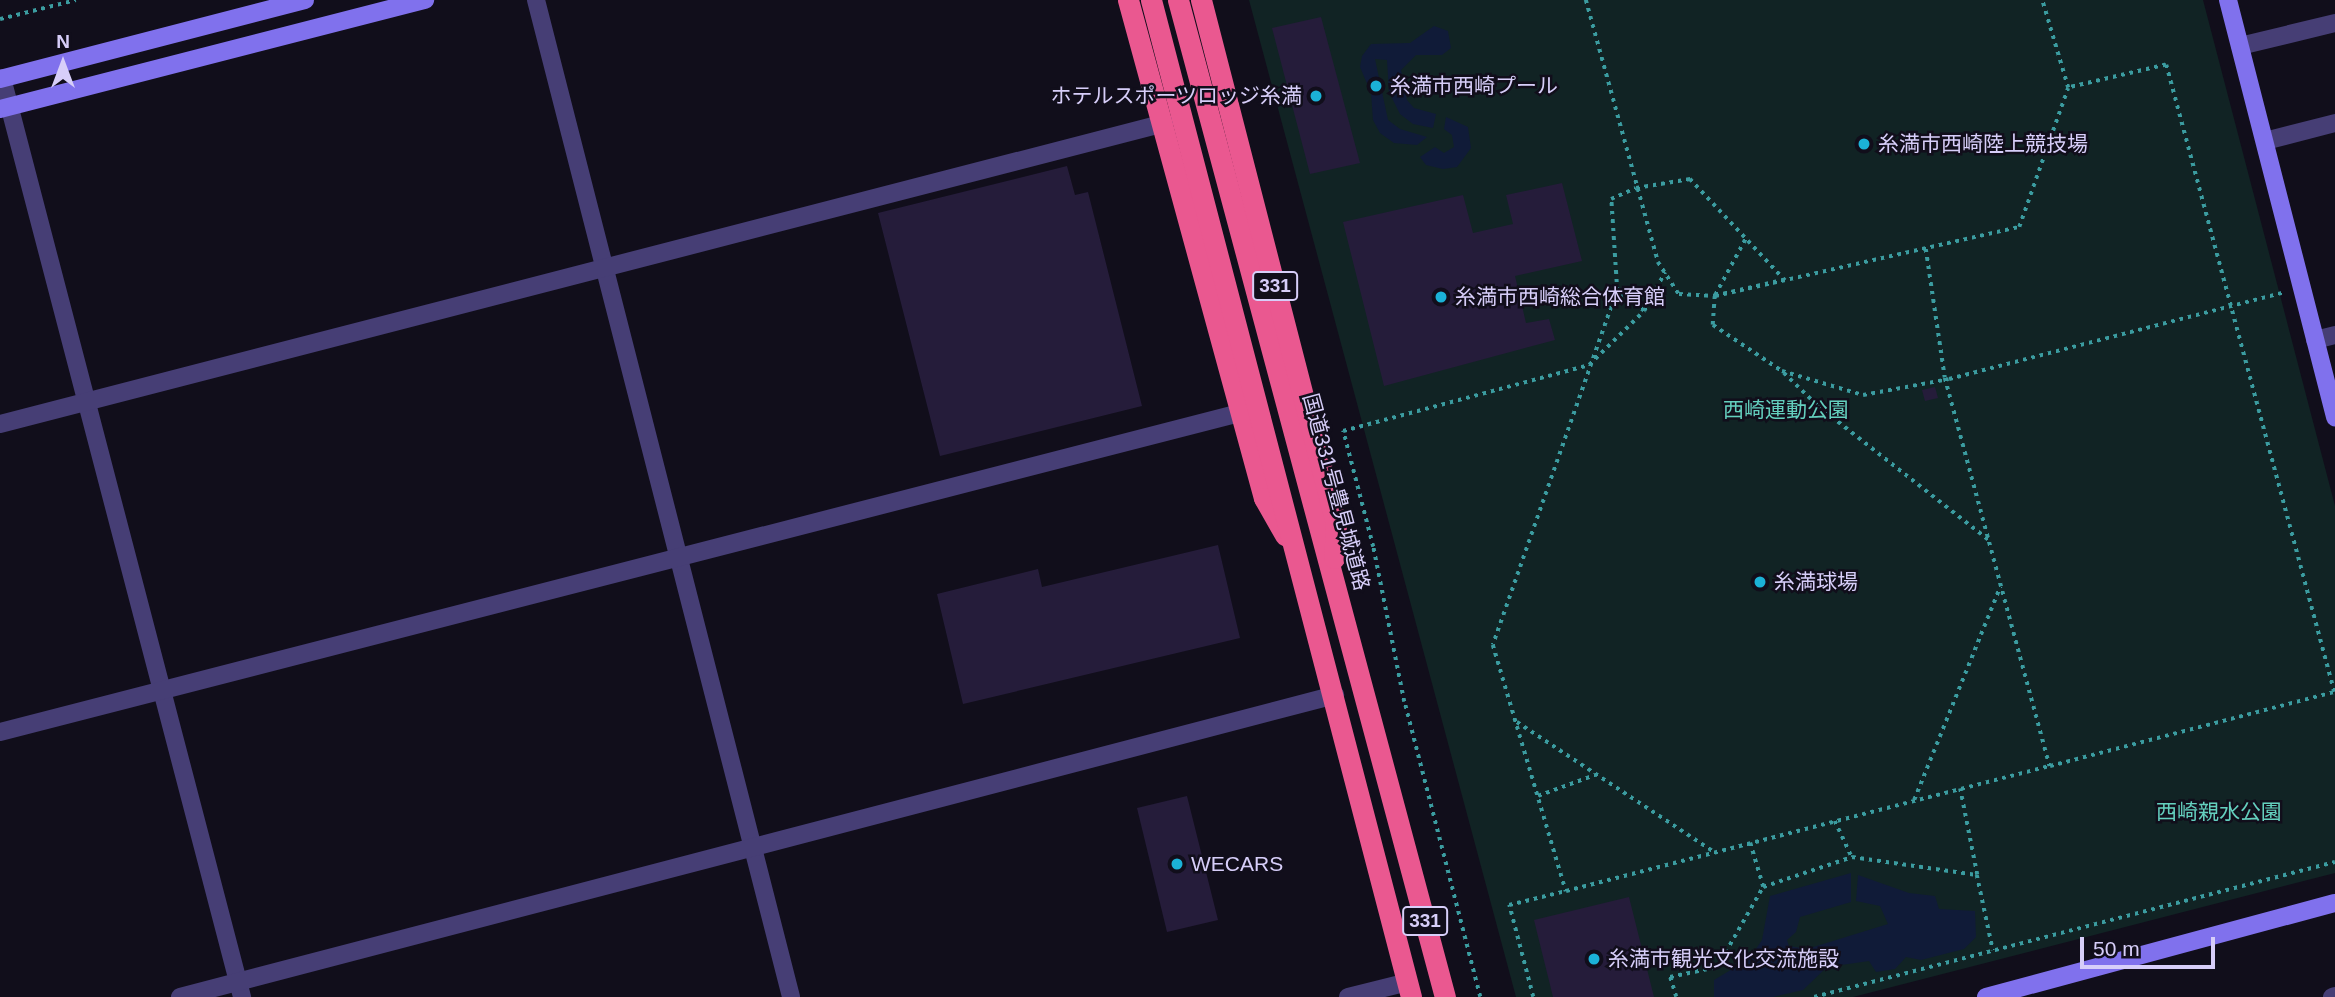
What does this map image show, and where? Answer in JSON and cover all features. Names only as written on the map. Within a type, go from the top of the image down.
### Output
[{"type":"highway","name":"331","points":[[1128,0],[1165,123],[1264,498],[1300,561]]},
{"type":"highway","name":"331","points":[[1151,0],[1410,989]]},
{"type":"highway","name":"国道331号豊見城道路","points":[[1178,0],[1445,997]]},
{"type":"highway","name":"331","points":[[1200,0],[1336,524],[1333,575]]},
{"type":"street","points":[[240,989],[88,401],[5,108],[1,78],[304,0]]},
{"type":"street","points":[[5,108],[425,0]]},
{"type":"street","points":[[536,0],[791,997]]},
{"type":"street","points":[[2228,0],[2335,416]]},
{"type":"street","points":[[2240,46],[2335,23]]},
{"type":"street","points":[[0,424],[1165,123]]},
{"type":"street","points":[[2264,141],[2335,123]]},
{"type":"street","points":[[2315,340],[2335,335]]},
{"type":"street","points":[[0,732],[678,555],[1240,413]]},
{"type":"street","points":[[180,997],[240,989],[752,845],[1335,695]]},
{"type":"street","points":[[1986,997],[2335,902]]},
{"type":"street","points":[[1348,997],[1410,989]]},
{"type":"path","points":[[0,19],[76,0]]},
{"type":"path","points":[[1586,0],[1636,188],[1665,272],[1679,294],[1715,296],[2019,228],[2068,88],[2042,0]]},
{"type":"path","points":[[1533,997],[1509,905],[2334,694],[2166,65],[2068,88]]},
{"type":"path","points":[[1566,891],[1493,645],[1617,291],[1611,199],[1636,188],[1690,179],[1785,280],[1715,296]]},
{"type":"path","points":[[1746,238],[1715,296],[1713,325],[1782,371],[1818,406],[1989,540]]},
{"type":"path","points":[[1926,248],[1945,378],[2050,766],[2059,763]]},
{"type":"path","points":[[1480,997],[1404,702],[1373,547],[1343,431],[1589,365],[1644,311],[1665,272]]},
{"type":"path","points":[[1782,371],[1863,395],[1945,378],[2302,288]]},
{"type":"path","points":[[1617,291],[1644,311]]},
{"type":"path","points":[[1914,801],[2001,585]]},
{"type":"path","points":[[1515,721],[1714,852]]},
{"type":"path","points":[[1538,796],[1596,775]]},
{"type":"path","points":[[1960,789],[1993,950]]},
{"type":"path","points":[[1835,821],[1853,857]]},
{"type":"path","points":[[1750,843],[1763,887]]},
{"type":"path","points":[[1676,997],[1670,977],[1717,967],[1763,887],[1853,857],[1977,875]]},
{"type":"path","points":[[1814,997],[2335,862]]},
{"type":"green space","name":"西崎運動公園","points":[[1249,0],[2203,0],[2335,506],[2335,873],[1853,997],[1516,997]]},
{"type":"water","name":"糸満市西崎プール","points":[[1434,26],[1448,31],[1451,48],[1442,55],[1416,55],[1401,70],[1407,100],[1414,108],[1436,114],[1433,128],[1413,124],[1400,114],[1389,92],[1387,60],[1375,59],[1388,120],[1400,129],[1427,137],[1417,145],[1394,143],[1380,133],[1373,120],[1371,93],[1360,67],[1362,56],[1371,44],[1410,43]]},
{"type":"water","points":[[1446,117],[1468,127],[1471,148],[1457,167],[1443,169],[1426,165],[1420,157],[1435,147],[1444,153],[1454,147],[1452,135],[1444,129]]},
{"type":"water","points":[[1851,873],[1851,902],[1800,917],[1796,932],[1787,940],[1789,946],[1807,949],[1888,924],[1880,906],[1856,901],[1858,875],[1909,893],[1935,896],[1939,909],[1975,911],[1976,937],[1964,949],[1921,960],[1906,957],[1895,969],[1876,972],[1869,961],[1827,967],[1803,990],[1773,997],[1714,997],[1714,980],[1749,959],[1762,940],[1770,896]]},
{"type":"building","name":"ホテルスポーツロッジ糸満","points":[[1321,17],[1360,163],[1310,174],[1272,28]]},
{"type":"building","points":[[1067,166],[1075,195],[1088,192],[1142,406],[940,456],[878,213]]},
{"type":"building","name":"糸満市西崎総合体育館","points":[[1562,183],[1582,261],[1515,276],[1526,323],[1549,319],[1555,340],[1384,386],[1343,222],[1463,195],[1473,233],[1513,224],[1506,195]]},
{"type":"building","points":[[1935,387],[1938,398],[1925,401],[1922,390]]},
{"type":"building","points":[[1218,545],[1240,638],[963,704],[937,594],[1038,569],[1042,587]]},
{"type":"building","name":"WECARS","points":[[1187,796],[1218,920],[1167,932],[1137,808]]},
{"type":"building","name":"糸満市観光文化交流施設","points":[[1629,897],[1654,997],[1553,997],[1534,920]]},
{"type":"place","name":"糸満市西崎プール","points":[[1376,86]]},
{"type":"place","name":"ホテルスポーツロッジ糸満","points":[[1316,96]]},
{"type":"place","name":"糸満市西崎陸上競技場","points":[[1864,144]]},
{"type":"place","name":"糸満市西崎総合体育館","points":[[1441,297]]},
{"type":"place","name":"糸満球場","points":[[1760,582]]},
{"type":"place","name":"WECARS","points":[[1177,864]]},
{"type":"place","name":"糸満市観光文化交流施設","points":[[1594,959]]},
{"type":"park label","name":"西崎親水公園","points":[[2219,812]]}]
